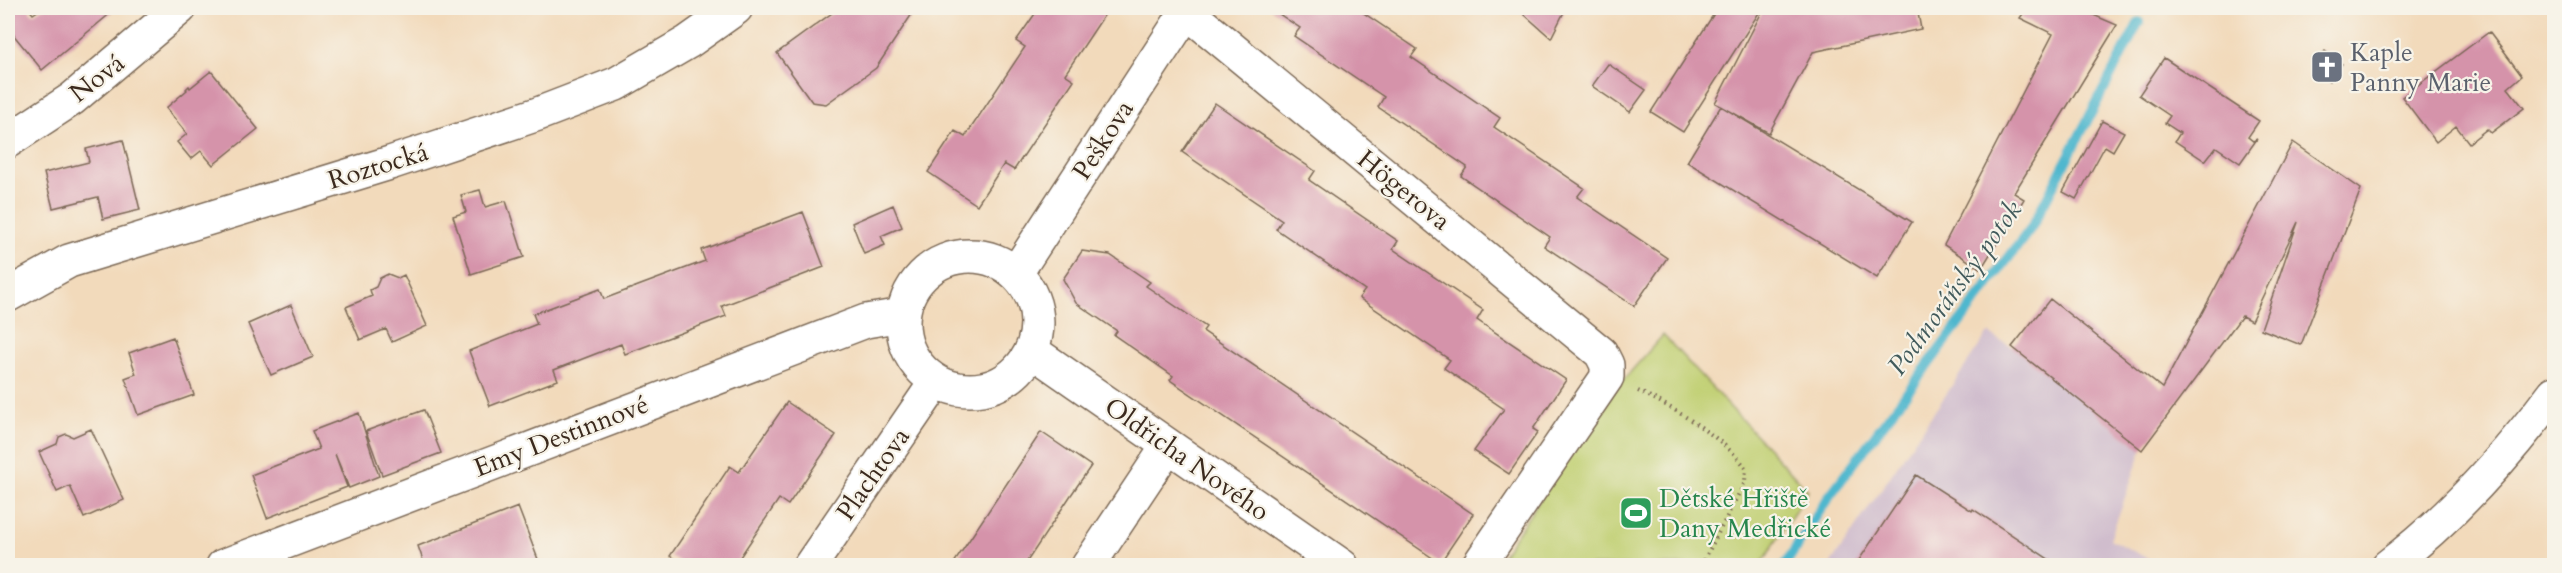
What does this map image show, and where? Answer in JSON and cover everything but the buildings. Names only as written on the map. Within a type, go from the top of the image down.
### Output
[{"type":"street","name":"Nová","points":[[8,141],[72,99],[180,8]]},
{"type":"street","name":"Roztocká","points":[[8,295],[69,261],[390,163],[538,114],[604,88],[688,42],[736,8]]},
{"type":"street","name":"Peškova","points":[[1016,273],[1188,9]]},
{"type":"street","name":"Högerova","points":[[1188,9],[1601,353],[1607,364],[1607,377]]},
{"type":"street","points":[[961,255],[984,257],[1007,266],[1016,273],[1024,282],[1035,304],[1038,328],[1032,351],[1018,371],[1000,384],[979,390],[957,390],[936,382],[919,369],[907,350],[902,326],[905,301],[918,279],[937,263],[961,255]]},
{"type":"street","name":"Emy Destinnové","points":[[223,566],[866,321],[902,315]]},
{"type":"street","name":"Oldřicha Nového","points":[[1032,351],[1342,566]]},
{"type":"street","points":[[1479,566],[1607,377]]},
{"type":"street","name":"Plachtova","points":[[810,566],[936,382]]},
{"type":"street","points":[[2388,566],[2444,520],[2479,484],[2508,453],[2554,393]]},
{"type":"street","points":[[1088,566],[1168,446]]},
{"type":"street","points":[[283,566],[297,536]]},
{"type":"path","points":[[1607,377],[1660,401],[1734,451],[1746,468],[1745,482],[1701,566]]},
{"type":"shaded area","points":[[1988,333],[2012,347],[2142,450],[2110,539],[2160,565],[1829,566]]},
{"type":"green space","points":[[1663,335],[1808,491],[1761,565],[1495,566],[1612,393]]},
{"type":"waterway","name":"Podmoráňský potok","points":[[1784,566],[1830,495],[2031,228],[2139,22]]},
{"type":"place","name":"Kaple Panny Marie","points":[[2327,67]]},
{"type":"place","name":"Dětské Hřiště Dany Medřické","points":[[1636,513]]}]
